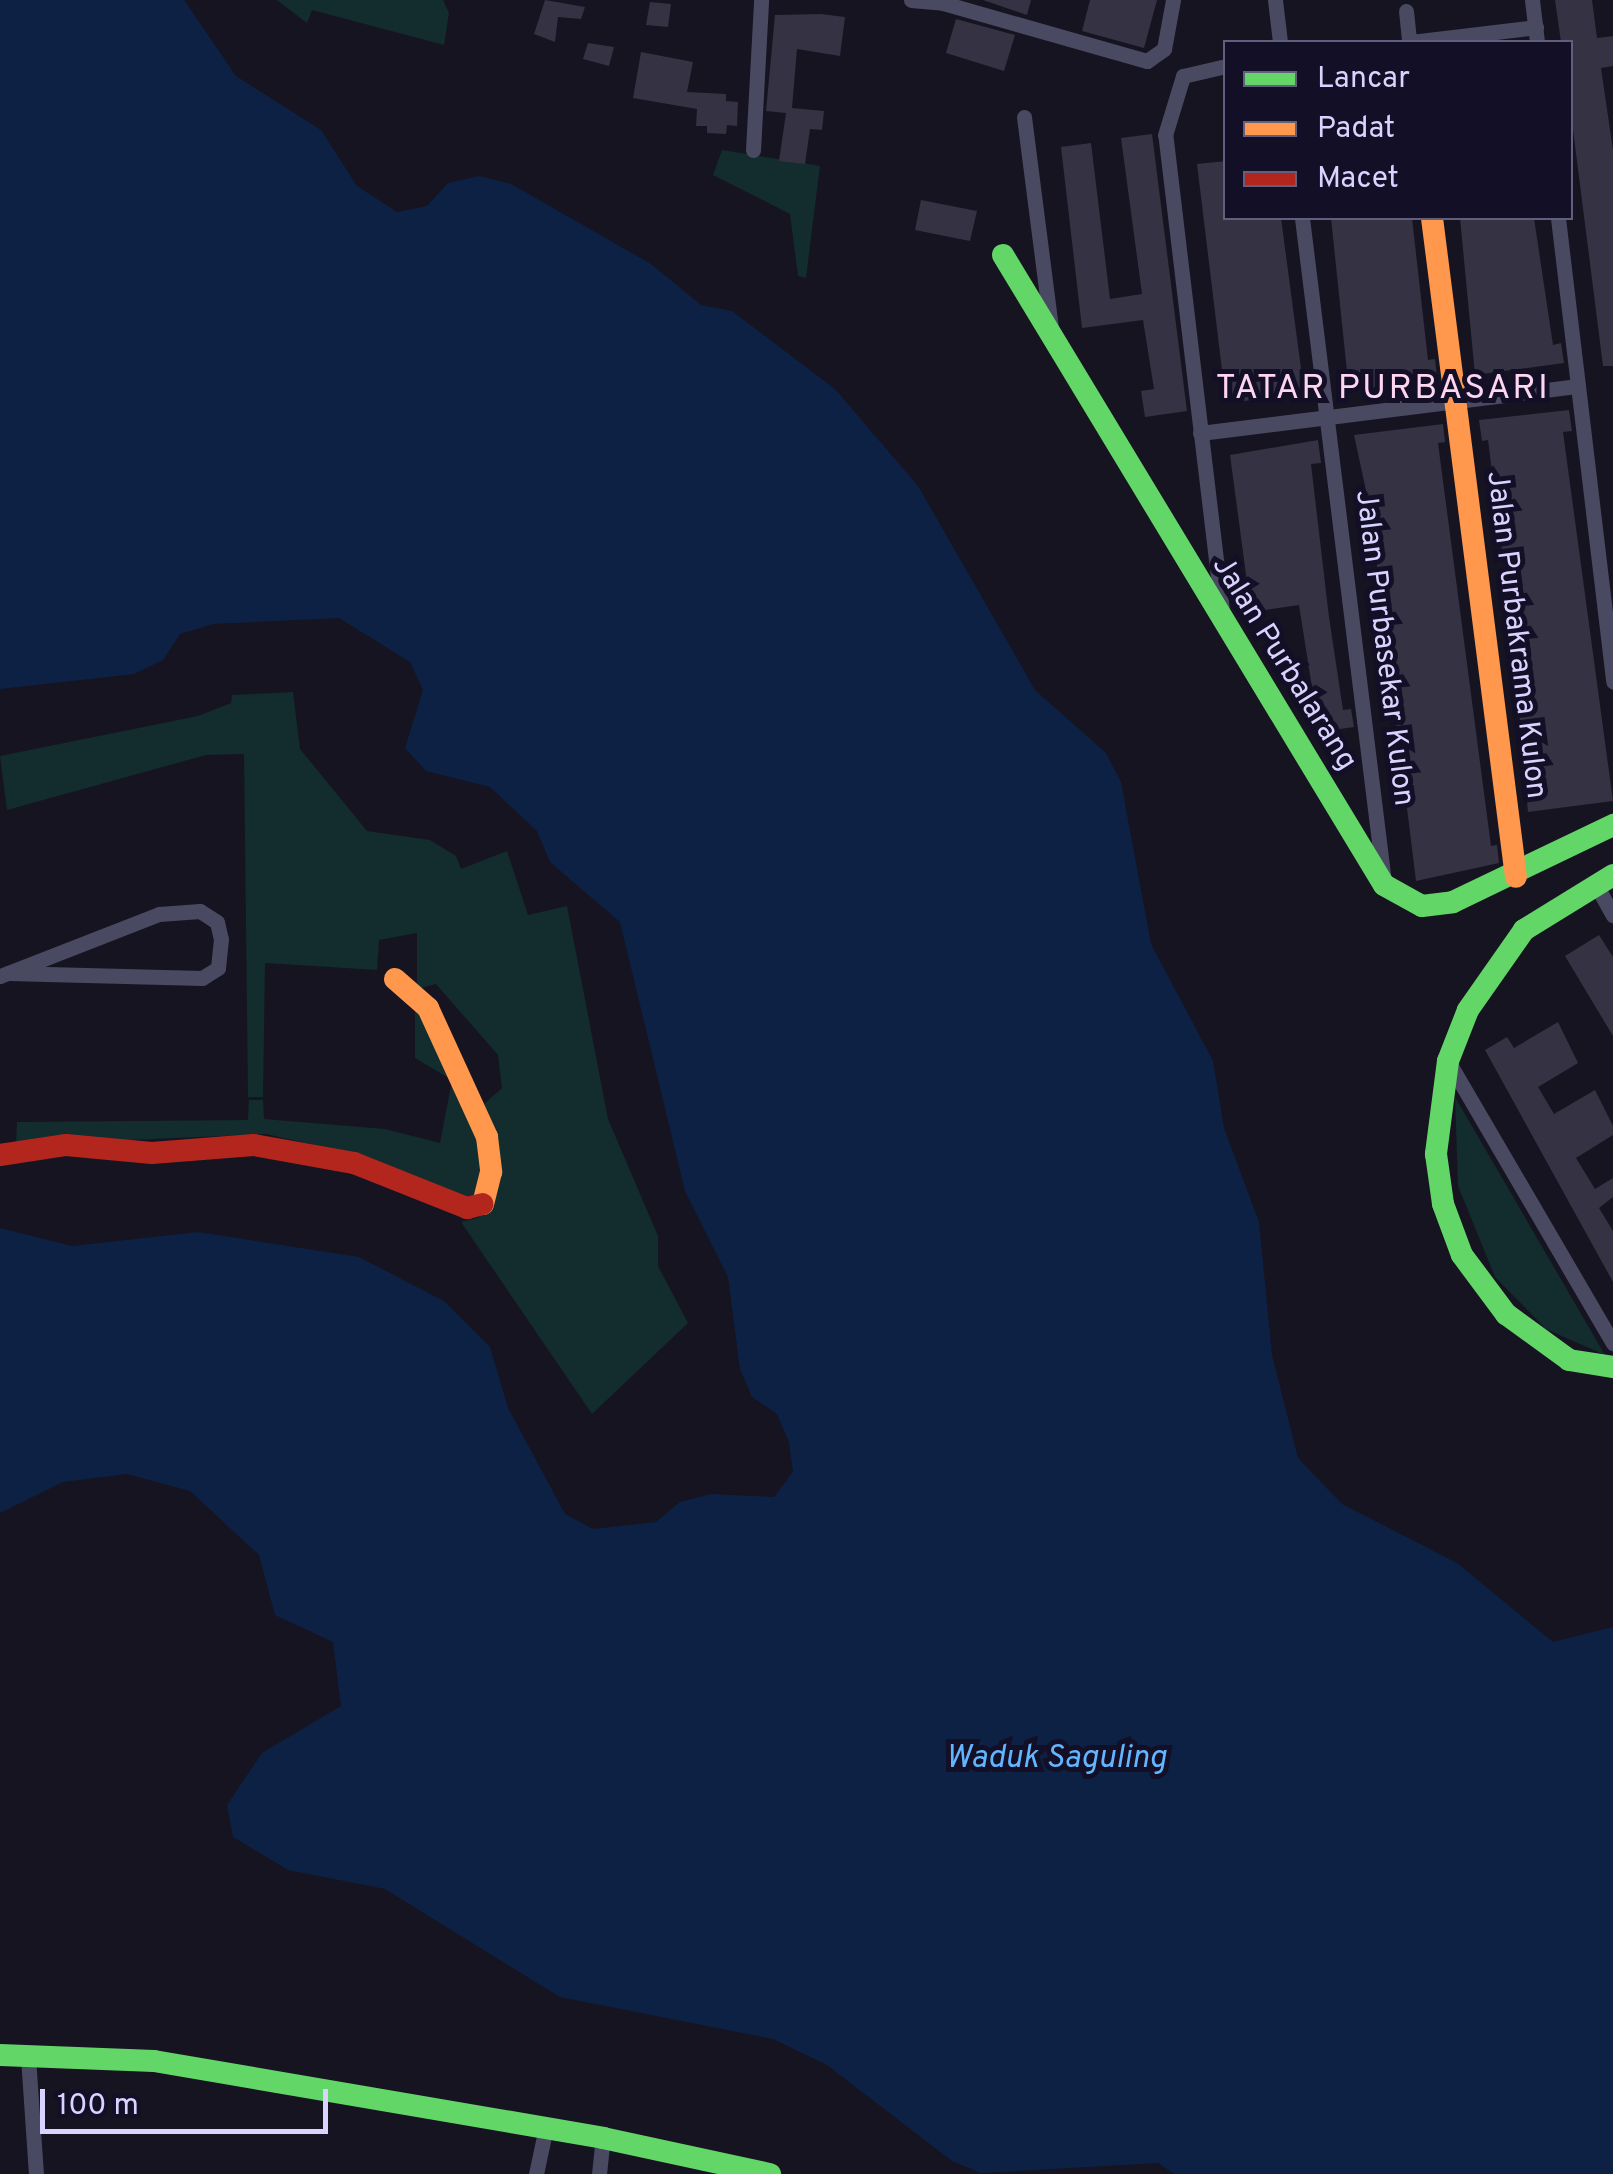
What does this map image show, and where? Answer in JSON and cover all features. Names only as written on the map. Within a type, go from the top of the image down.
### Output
[{"type":"street","points":[[753,150],[761,0]]},
{"type":"street","points":[[912,0],[943,3],[1147,61],[1164,49],[1173,0]]},
{"type":"street","points":[[1275,0],[1280,40]]},
{"type":"street","points":[[1446,40],[1536,35],[1532,0]]},
{"type":"street","points":[[1406,11],[1410,40]]},
{"type":"street","points":[[1223,66],[1194,70],[1179,82],[1165,135],[1224,629]]},
{"type":"street","points":[[1024,117],[1052,337]]},
{"type":"street","name":"Jalan Purbasekar Kulon","points":[[1302,220],[1384,885]]},
{"type":"street","name":"Jalan Purbakrama Kulon","points":[[1432,220],[1516,876]]},
{"type":"street","points":[[1558,220],[1613,682]]},
{"type":"street","name":"Jalan Purbalarang","points":[[1003,255],[1224,629],[1384,885]]},
{"type":"street","points":[[1200,433],[1578,386]]},
{"type":"street","points":[[1384,885],[1422,906],[1453,902],[1516,876],[1613,825]]},
{"type":"street","points":[[1613,916],[1604,879],[1524,930],[1468,1010],[1448,1061],[1438,1180],[1462,1255],[1518,1328],[1569,1360],[1613,1366]]},
{"type":"street","points":[[200,911],[217,922],[221,939],[218,968],[202,978],[4,975],[160,914],[200,911]]},
{"type":"street","points":[[0,1155],[66,1145],[152,1153],[228,1142],[354,1163],[449,1202],[484,1204],[491,1172],[487,1137],[428,1008],[395,979]]},
{"type":"street","points":[[1448,1061],[1613,1343]]},
{"type":"street","points":[[0,2055],[154,2060],[546,2127],[770,2174]]},
{"type":"street","points":[[28,2057],[36,2174]]},
{"type":"street","points":[[536,2174],[546,2127]]},
{"type":"street","points":[[599,2174],[604,2138]]},
{"type":"green space","points":[[277,0],[443,0],[449,13],[444,45],[312,10],[307,23]]},
{"type":"green space","points":[[722,150],[820,166],[806,278],[798,276],[790,214],[713,175]]},
{"type":"green space","points":[[293,692],[300,749],[367,831],[430,840],[456,856],[461,869],[507,851],[528,915],[567,906],[608,1119],[658,1236],[658,1266],[688,1323],[592,1414],[461,1222],[480,1217],[495,1198],[484,1104],[502,1088],[498,1055],[436,984],[417,989],[417,933],[379,940],[377,970],[265,963],[263,1097],[248,1097],[244,754],[206,755],[7,810],[0,756],[198,716],[231,703],[232,695]]},
{"type":"green space","points":[[415,998],[484,1139],[478,1201],[340,1151],[266,1134],[16,1145],[17,1122],[248,1120],[249,1100],[263,1100],[264,1119],[385,1129],[440,1143],[452,1080],[415,1058]]},
{"type":"green space","points":[[1455,1097],[1605,1355],[1546,1329],[1495,1277],[1458,1186]]},
{"type":"water","name":"Waduk Saguling","points":[[0,0],[184,0],[236,76],[321,130],[357,186],[397,212],[427,206],[448,183],[479,176],[511,184],[651,264],[701,305],[732,311],[835,389],[918,486],[1035,690],[1106,753],[1121,782],[1151,944],[1213,1061],[1224,1128],[1259,1222],[1272,1355],[1298,1458],[1342,1504],[1457,1563],[1553,1642],[1613,1627],[1613,2174],[1174,2174],[1158,2163],[981,2173],[952,2161],[827,2065],[773,2039],[560,1997],[385,1889],[288,1870],[233,1837],[227,1805],[262,1753],[341,1706],[333,1642],[275,1615],[259,1555],[190,1491],[127,1474],[63,1482],[0,1513],[0,1228],[72,1246],[198,1232],[359,1257],[444,1301],[490,1347],[508,1408],[565,1514],[593,1529],[656,1522],[680,1502],[711,1494],[774,1497],[793,1472],[789,1442],[777,1414],[752,1397],[740,1369],[728,1277],[685,1191],[620,922],[550,862],[537,831],[490,787],[426,771],[405,748],[423,690],[410,662],[339,618],[213,624],[180,634],[163,660],[134,674],[0,689]]},
{"type":"building","points":[[545,0],[585,7],[581,19],[558,17],[555,42],[534,34]]},
{"type":"building","points":[[983,0],[1031,0],[1027,15]]},
{"type":"building","points":[[1090,0],[1157,0],[1144,48],[1082,31]]},
{"type":"building","points":[[1555,0],[1592,0],[1597,38],[1613,36],[1613,66],[1601,68],[1613,150],[1613,366],[1603,366],[1573,130],[1573,40],[1561,40]]},
{"type":"building","points":[[650,2],[671,4],[668,27],[646,25]]},
{"type":"building","points":[[775,15],[845,17],[840,56],[797,49],[792,108],[824,111],[822,130],[810,129],[805,164],[779,161],[786,113],[766,111]]},
{"type":"building","points":[[956,19],[1015,35],[1004,71],[946,53]]},
{"type":"building","points":[[588,43],[614,47],[609,66],[583,59]]},
{"type":"building","points":[[641,52],[693,62],[687,92],[726,94],[726,101],[738,102],[737,126],[727,125],[726,134],[707,133],[707,126],[696,126],[697,109],[633,98]]},
{"type":"building","points":[[1152,134],[1187,411],[1145,417],[1141,391],[1154,389],[1143,320],[1082,328],[1061,147],[1091,143],[1110,299],[1142,294],[1121,138]]},
{"type":"building","points":[[1223,161],[1223,220],[1281,220],[1302,376],[1309,375],[1312,393],[1226,403],[1197,164]]},
{"type":"building","points":[[921,200],[977,211],[970,241],[915,230]]},
{"type":"building","points":[[1331,220],[1412,220],[1428,360],[1435,359],[1437,378],[1349,391]]},
{"type":"building","points":[[1460,220],[1534,220],[1553,345],[1561,343],[1564,363],[1475,375]]},
{"type":"building","points":[[1569,410],[1572,431],[1563,432],[1613,801],[1528,812],[1511,622],[1488,440],[1482,441],[1479,420]]},
{"type":"building","points":[[1443,424],[1445,442],[1438,443],[1491,846],[1497,845],[1499,863],[1416,881],[1370,509],[1354,435]]},
{"type":"building","points":[[1318,440],[1321,463],[1311,464],[1329,617],[1343,710],[1351,709],[1354,727],[1319,732],[1299,605],[1251,612],[1230,455]]},
{"type":"building","points":[[1599,935],[1613,957],[1613,1036],[1565,956]]},
{"type":"building","points":[[1558,1022],[1578,1063],[1538,1087],[1554,1114],[1595,1090],[1613,1126],[1613,1135],[1576,1158],[1595,1189],[1613,1178],[1613,1197],[1599,1208],[1613,1231],[1613,1282],[1485,1050],[1507,1037],[1514,1048]]},
{"type":"traffic: fast","points":[[1003,255],[1384,885],[1422,906],[1453,902],[1613,825]]},
{"type":"traffic: fast","points":[[1613,875],[1524,930],[1468,1010],[1448,1061],[1436,1154],[1443,1204],[1462,1255],[1506,1314],[1569,1360],[1613,1367]]},
{"type":"traffic: fast","points":[[0,2055],[154,2061],[603,2138],[770,2174]]},
{"type":"traffic: slow","points":[[1432,220],[1516,877]]},
{"type":"traffic: slow","points":[[395,979],[428,1008],[487,1137],[491,1172],[483,1204]]},
{"type":"traffic: jam","points":[[0,1155],[66,1145],[152,1153],[254,1145],[354,1163],[467,1208],[483,1204]]},
{"type":"district","name":"TATAR PURBASARI","points":[[1383,389]]}]
